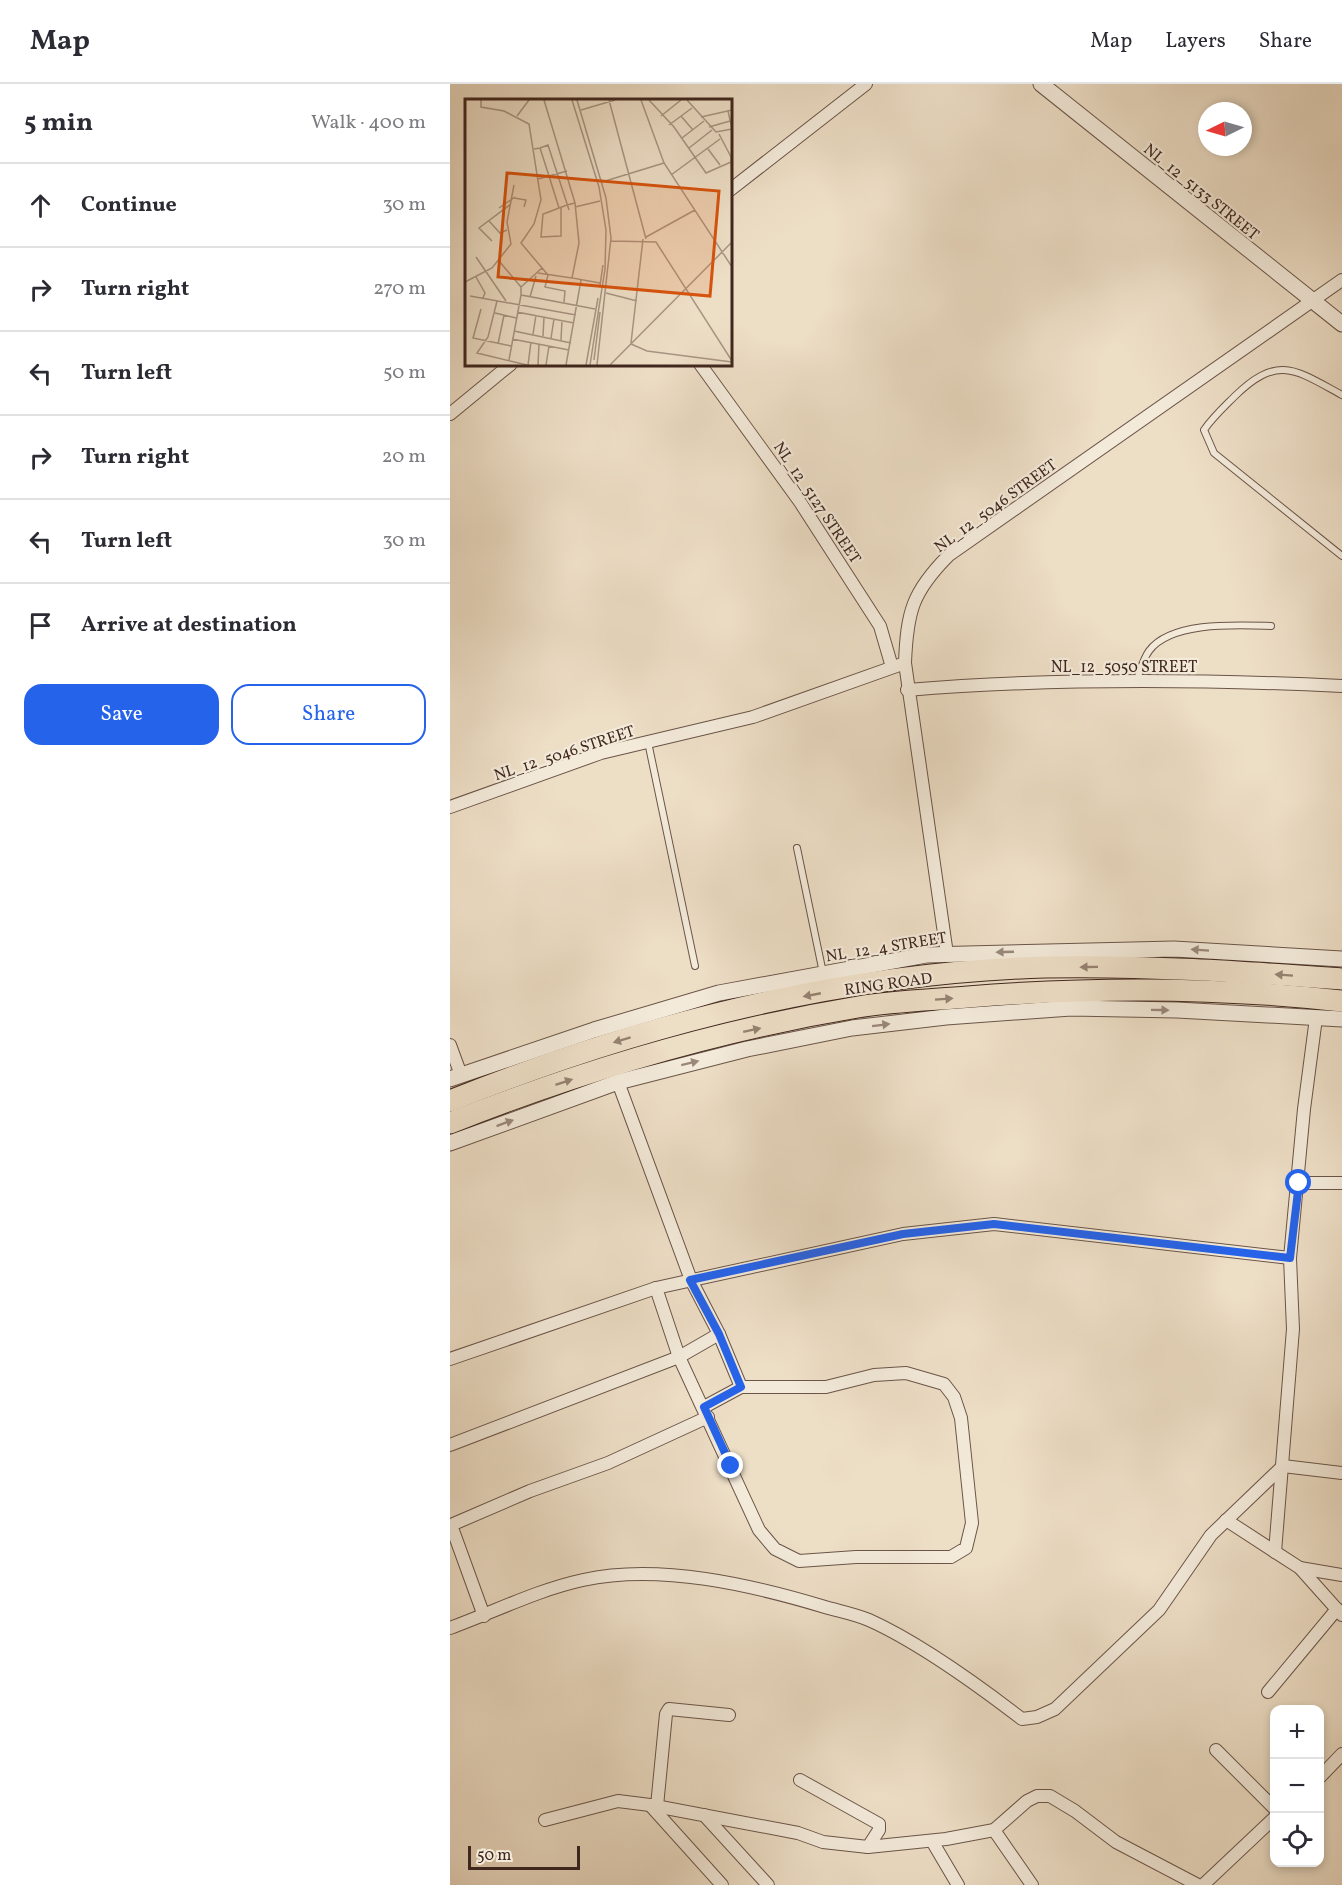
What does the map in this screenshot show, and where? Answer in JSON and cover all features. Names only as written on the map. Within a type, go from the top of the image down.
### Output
[{"type":"highway","name":"RING ROAD","points":[[450,1101],[595,1048],[705,1016],[880,982],[1044,968],[1120,967],[1191,968],[1342,980]]},
{"type":"highway","name":"RING ROAD","points":[[450,1122],[502,1102],[692,1043],[859,1006],[1004,994],[1094,990],[1189,991],[1342,1001]]},
{"type":"street","points":[[732,188],[866,84]]},
{"type":"street","name":"NL_12_5133 STREET","points":[[1041,84],[1342,324]]},
{"type":"street","name":"NL_12_5046 STREET","points":[[450,807],[602,753],[753,717],[904,663],[906,635],[914,600],[924,580],[949,555],[1342,280]]},
{"type":"street","points":[[450,414],[509,366]]},
{"type":"street","name":"NL_12_5127 STREET","points":[[701,366],[800,502],[880,626],[892,667]]},
{"type":"street","points":[[904,663],[946,954]]},
{"type":"street","name":"NL_12_5050 STREET","points":[[907,690],[995,683],[1262,682],[1342,686]]},
{"type":"street","name":"NL_12_4 STREET","points":[[455,1077],[594,1029],[719,993],[946,954],[1174,949],[1342,959]]},
{"type":"street","points":[[450,1143],[618,1082],[747,1049],[852,1028],[946,1017],[1071,1008],[1177,1010],[1342,1019]]},
{"type":"street","points":[[1275,1552],[1293,1329],[1290,1258],[1299,1183],[1304,1109],[1316,1018]]},
{"type":"street","points":[[450,1045],[455,1077]]},
{"type":"street","points":[[618,1082],[690,1280],[719,1334],[741,1387]]},
{"type":"street","points":[[1299,1183],[1342,1183]]},
{"type":"street","points":[[450,1359],[657,1288],[903,1234],[994,1224],[1290,1258]]},
{"type":"street","points":[[484,1616],[450,1525],[530,1491],[608,1462],[706,1412],[741,1387],[826,1387],[874,1376],[906,1373],[944,1384],[954,1397],[961,1418],[972,1523],[966,1548],[951,1557],[856,1557],[799,1561],[786,1557],[775,1549],[759,1530],[706,1412],[679,1357],[657,1288]]},
{"type":"street","points":[[450,1445],[679,1357],[719,1334]]},
{"type":"street","points":[[1283,1466],[1342,1473]]},
{"type":"street","points":[[450,1628],[557,1587],[603,1577],[657,1575],[730,1584],[782,1594],[867,1619],[901,1637],[1022,1719],[1037,1717],[1055,1709],[1159,1610],[1211,1535],[1283,1466]]},
{"type":"street","points":[[1226,1520],[1300,1568],[1339,1612],[1268,1692]]},
{"type":"street","points":[[1300,1568],[1342,1575]]},
{"type":"street","points":[[722,1885],[653,1805],[666,1714],[669,1709],[729,1715]]},
{"type":"street","points":[[1216,1750],[1270,1803]]},
{"type":"street","points":[[1324,1773],[1342,1754]]},
{"type":"street","points":[[800,1780],[879,1824],[879,1830],[868,1847]]},
{"type":"street","points":[[546,1820],[618,1801],[653,1805],[798,1833],[823,1842],[868,1847],[932,1841],[994,1830],[1027,1801],[1037,1796],[1050,1796],[1075,1811],[1116,1842],[1201,1885],[1270,1823]]},
{"type":"street","points":[[703,1815],[768,1885]]},
{"type":"street","points":[[994,1830],[1032,1885]]},
{"type":"street","points":[[932,1841],[958,1885]]},
{"type":"lane","points":[[1342,395],[1301,373],[1277,369],[1251,380],[1204,430],[1214,453],[1342,556]]},
{"type":"lane","points":[[1136,682],[1148,651],[1177,633],[1220,624],[1271,626]]},
{"type":"lane","points":[[648,742],[695,966]]},
{"type":"lane","points":[[797,848],[823,974]]},
{"type":"route","points":[[731,1466],[704,1407],[741,1387],[719,1334],[690,1280],[903,1234],[994,1224],[1144,1239],[1290,1258],[1299,1183]]}]
